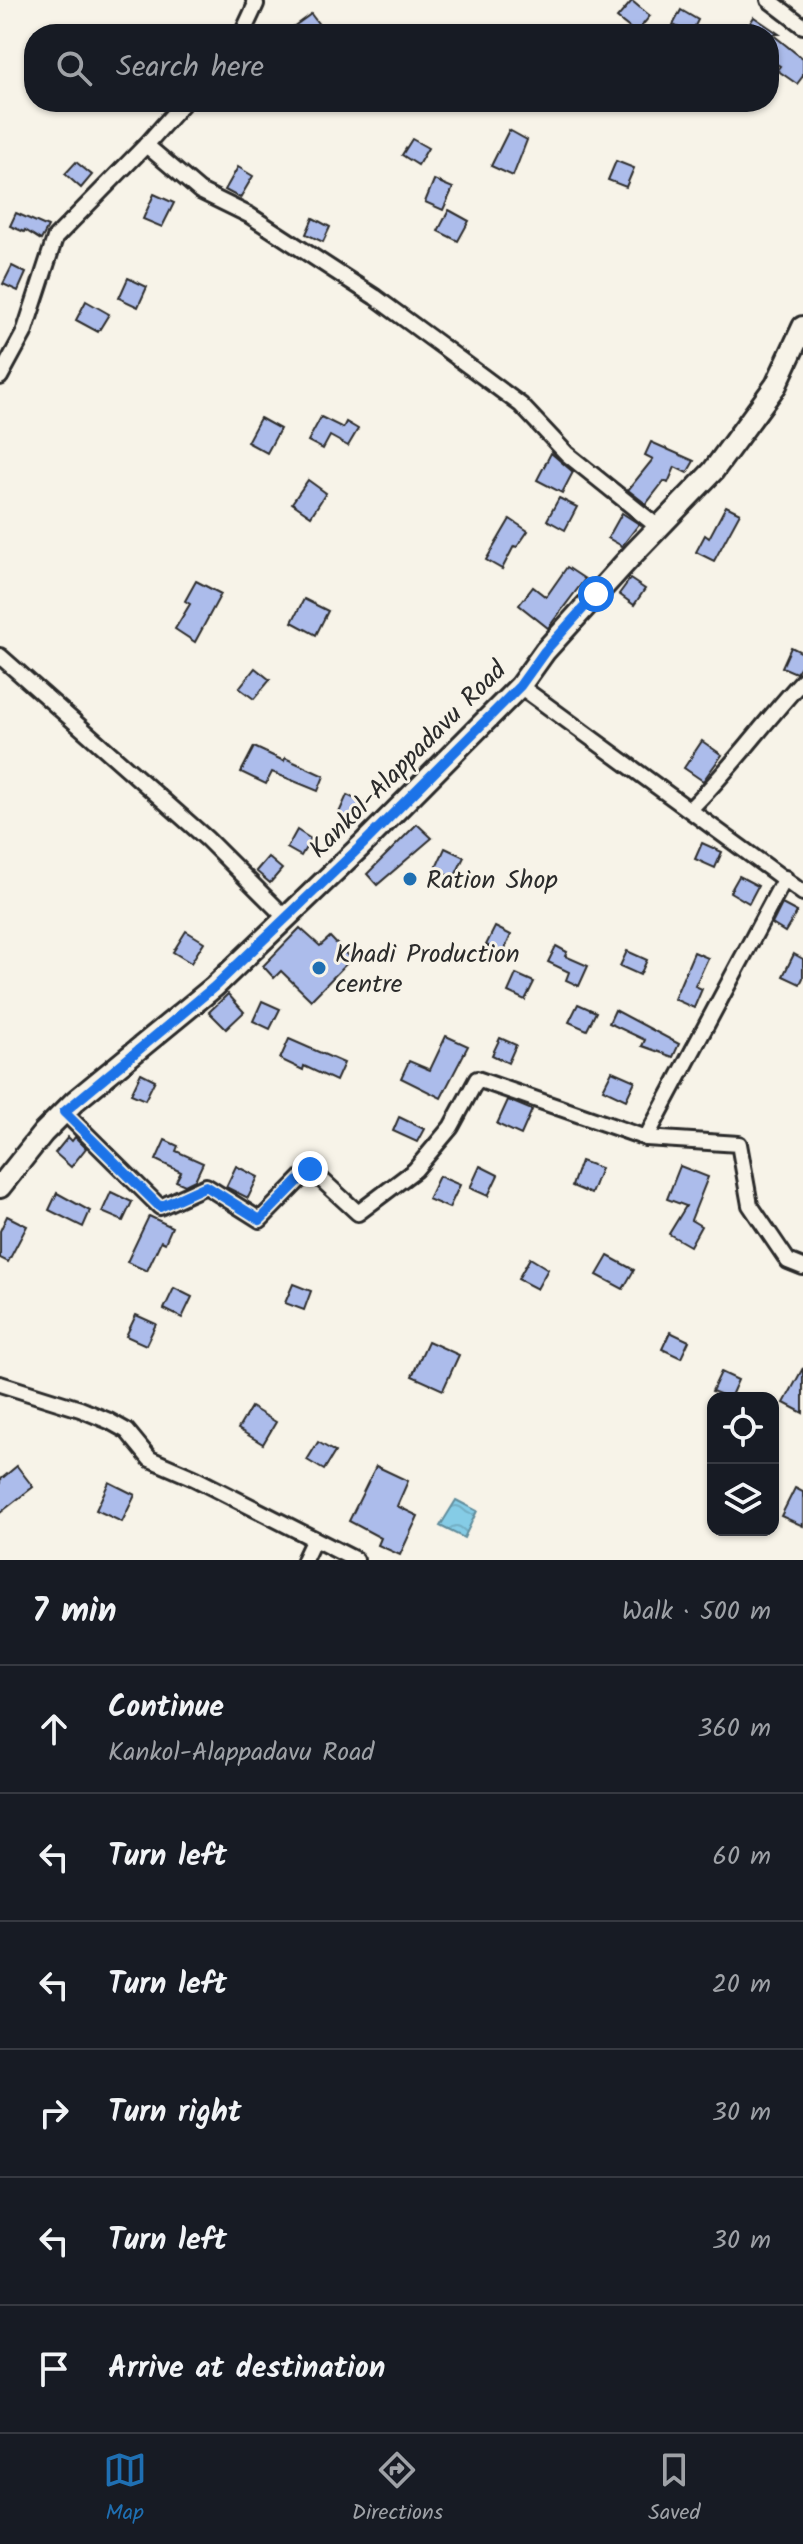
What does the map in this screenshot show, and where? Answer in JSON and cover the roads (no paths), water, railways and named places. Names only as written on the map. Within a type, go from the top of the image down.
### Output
[{"type":"main road","name":"Kankol-Alappadavu Road","points":[[0,1187],[64,1112],[214,987],[361,846],[520,686],[545,651],[713,471],[776,385],[803,327]]},
{"type":"street","points":[[247,24],[256,4],[254,0]]},
{"type":"street","points":[[769,0],[803,26]]},
{"type":"street","points":[[0,377],[24,333],[55,238],[175,112]]},
{"type":"street","points":[[146,145],[200,191],[249,215],[375,297],[521,405],[567,454],[658,527]]},
{"type":"street","points":[[0,656],[207,839],[285,917]]},
{"type":"street","points":[[690,809],[717,783],[803,680]]},
{"type":"street","points":[[520,686],[803,893]]},
{"type":"street","points":[[646,1138],[785,878]]},
{"type":"street","points":[[64,1112],[160,1207],[206,1186],[260,1220],[310,1169],[358,1213],[415,1170],[451,1127],[477,1079],[646,1138],[739,1144],[750,1205],[788,1261],[803,1267]]},
{"type":"street","points":[[0,1384],[109,1421],[127,1431],[150,1459],[356,1560]]},
{"type":"street","points":[[304,1560],[314,1539]]},
{"type":"water","points":[[456,1500],[477,1511],[464,1538],[440,1526]]},
{"type":"place","name":"Ration Shop","points":[[410,879]]},
{"type":"place","name":"Khadi Production centre","points":[[319,968]]}]
